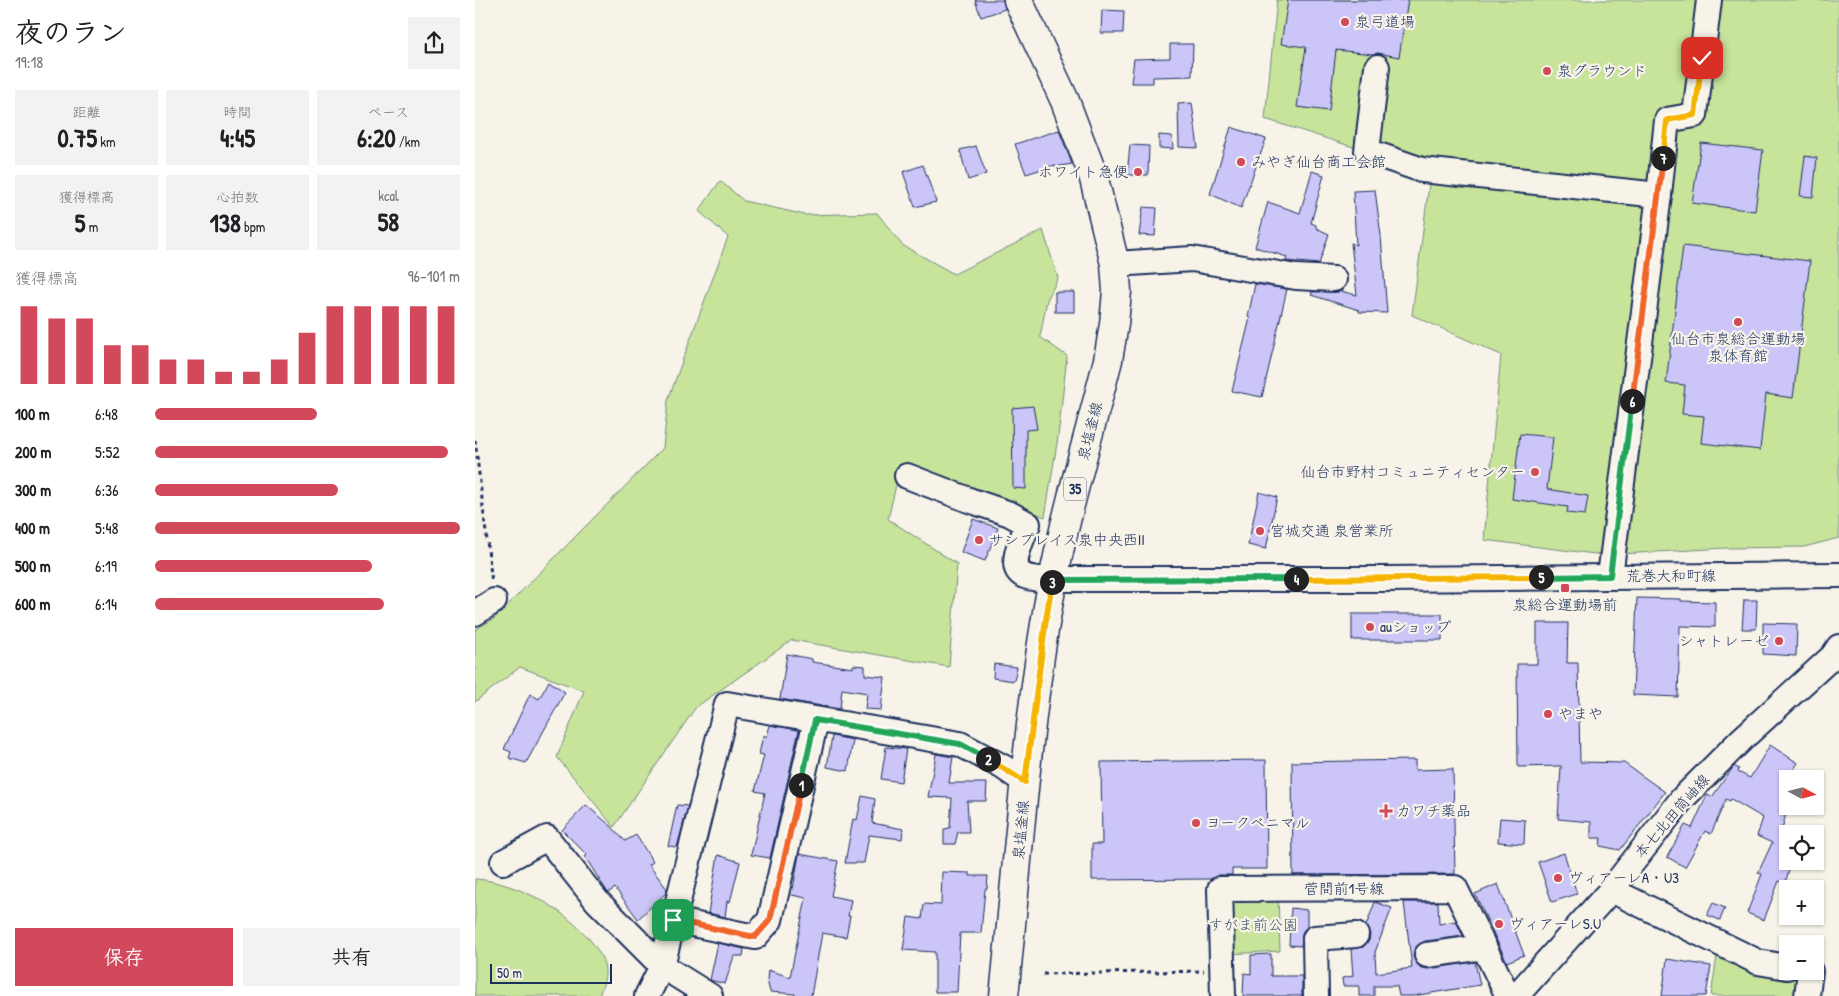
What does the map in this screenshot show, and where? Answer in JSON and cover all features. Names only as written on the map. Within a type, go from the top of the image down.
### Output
[{"type":"main road","name":"泉塩釜線","points":[[1004,996],[1025,782],[1045,626],[1053,580],[1108,360],[1117,291],[1115,264],[1093,175],[1065,101],[1018,0]]},
{"type":"street","points":[[1610,576],[1667,120],[1695,115],[1709,0]]},
{"type":"street","points":[[1377,67],[1367,151],[1422,170],[1659,195]]},
{"type":"street","points":[[1115,264],[1193,259],[1296,278],[1334,279]]},
{"type":"street","name":"荒巻大和町線","points":[[907,476],[1010,514],[1028,524],[1015,563],[1018,572],[1038,579],[1385,579],[1839,575]]},
{"type":"street","name":"本七北田筒岫線","points":[[1516,996],[1611,890],[1683,799],[1743,738],[1833,656],[1839,647]]},
{"type":"street","points":[[647,996],[662,966],[727,704],[960,744],[1003,767],[1025,782]]},
{"type":"street","points":[[673,920],[755,937],[770,920],[815,720]]},
{"type":"street","points":[[503,862],[547,838],[597,901],[662,966],[710,996]]},
{"type":"street","name":"菅間前1号線","points":[[1223,996],[1220,889],[1455,888],[1508,996]]},
{"type":"street","points":[[1611,890],[1758,962],[1779,966]]},
{"type":"street","points":[[1316,996],[1315,938],[1356,935]]},
{"type":"street","points":[[1427,955],[1483,946]]},
{"type":"street","points":[[1807,996],[1809,980]]},
{"type":"path","points":[[475,440],[485,607]]},
{"type":"path","points":[[1043,974],[1222,970]]},
{"type":"green space","points":[[1277,0],[1839,0],[1839,538],[1804,547],[1726,548],[1603,555],[1484,540],[1501,355],[1412,315],[1430,177],[1372,153],[1265,119]]},
{"type":"green space","points":[[720,181],[744,201],[805,215],[877,213],[902,245],[954,274],[1043,230],[1058,278],[1047,300],[1040,337],[1067,356],[1058,437],[1045,517],[901,464],[888,519],[957,564],[949,667],[792,640],[696,707],[614,827],[557,757],[584,691],[520,667],[475,702],[475,630],[495,618],[663,448],[668,400],[728,237],[699,211]]},
{"type":"green space","points":[[475,879],[501,883],[534,896],[560,912],[581,930],[598,950],[603,960],[605,976],[599,996],[475,996]]},
{"type":"green space","name":"すがま前公園","points":[[1278,897],[1280,951],[1229,954],[1227,908],[1236,898]]},
{"type":"green space","points":[[1718,949],[1779,969],[1779,980],[1799,980],[1796,996],[1711,996]]},
{"type":"building","points":[[975,0],[1003,0],[1005,9],[981,17]]},
{"type":"building","name":"泉弓道場","points":[[1288,0],[1408,0],[1399,57],[1378,53],[1336,50],[1329,111],[1297,107],[1306,47],[1281,44]]},
{"type":"building","points":[[1102,10],[1124,11],[1123,33],[1101,33]]},
{"type":"building","points":[[1170,44],[1193,44],[1192,76],[1153,77],[1153,83],[1131,83],[1134,59],[1170,58]]},
{"type":"building","points":[[1192,103],[1198,148],[1179,147],[1178,104]]},
{"type":"building","name":"みやぎ仙台商工会館","points":[[1231,127],[1266,139],[1241,208],[1210,194]]},
{"type":"building","points":[[1059,130],[1072,164],[1055,167],[1055,165],[1026,174],[1015,144]]},
{"type":"building","points":[[1159,135],[1172,136],[1173,149],[1159,148]]},
{"type":"building","points":[[1701,143],[1763,150],[1755,211],[1692,203]]},
{"type":"building","points":[[1130,145],[1149,146],[1148,175],[1127,175]]},
{"type":"building","points":[[976,146],[986,174],[968,180],[960,150]]},
{"type":"building","points":[[1805,156],[1817,158],[1813,197],[1800,196]]},
{"type":"building","points":[[923,165],[936,202],[915,207],[903,172]]},
{"type":"building","points":[[1312,171],[1324,175],[1311,223],[1316,225],[1316,228],[1329,234],[1319,264],[1286,261],[1287,257],[1255,247],[1268,202],[1300,213]]},
{"type":"building","points":[[1375,190],[1381,236],[1387,313],[1359,312],[1359,310],[1311,295],[1312,292],[1340,291],[1357,295],[1351,243],[1356,245],[1353,191]]},
{"type":"building","points":[[1143,207],[1157,208],[1155,236],[1139,235]]},
{"type":"building","name":"仙台市泉総合運動場 泉体育館","points":[[1683,246],[1810,261],[1793,398],[1766,394],[1760,450],[1701,443],[1704,416],[1682,414],[1685,385],[1666,383]]},
{"type":"building","points":[[1255,284],[1287,289],[1262,397],[1232,391],[1250,318],[1248,317]]},
{"type":"building","points":[[1055,292],[1074,292],[1074,312],[1055,312]]},
{"type":"building","points":[[1033,406],[1037,429],[1026,430],[1026,489],[1013,488],[1012,408]]},
{"type":"building","name":"仙台市野村コミュニティセンター","points":[[1520,434],[1553,437],[1547,489],[1588,496],[1585,515],[1567,513],[1568,507],[1512,499]]},
{"type":"building","points":[[1259,492],[1277,497],[1266,549],[1248,545]]},
{"type":"building","name":"サンプレイス泉中央西II","points":[[973,519],[998,528],[985,561],[961,552]]},
{"type":"building","points":[[1637,598],[1715,602],[1715,627],[1680,626],[1678,697],[1633,695]]},
{"type":"building","points":[[1744,600],[1757,600],[1756,629],[1742,629]]},
{"type":"building","points":[[1352,614],[1442,614],[1442,640],[1352,640]]},
{"type":"building","points":[[1537,623],[1568,623],[1567,663],[1578,663],[1580,762],[1624,763],[1665,792],[1620,850],[1600,846],[1601,838],[1591,838],[1591,822],[1558,819],[1561,766],[1518,767],[1517,664],[1537,664]]},
{"type":"building","points":[[1763,623],[1797,624],[1796,656],[1763,654]]},
{"type":"building","points":[[787,654],[812,659],[812,662],[853,668],[853,665],[865,666],[865,675],[885,677],[881,710],[865,709],[867,693],[842,689],[840,709],[780,699]]},
{"type":"building","points":[[994,664],[1017,667],[1014,681],[993,678]]},
{"type":"building","points":[[549,681],[565,692],[526,763],[509,758],[511,752],[504,749],[530,694],[539,699]]},
{"type":"building","points":[[770,725],[799,730],[770,858],[751,855],[765,793],[755,791],[764,755],[759,754],[763,736],[767,736]]},
{"type":"building","points":[[832,736],[853,740],[848,771],[827,767]]},
{"type":"building","points":[[1770,745],[1798,763],[1793,770],[1779,770],[1779,815],[1786,815],[1783,825],[1779,825],[1779,870],[1789,870],[1786,880],[1779,880],[1764,920],[1747,913],[1762,874],[1758,873],[1772,843],[1757,836],[1763,818],[1731,799],[1730,801],[1726,799],[1711,834],[1705,831],[1685,867],[1667,857],[1685,825],[1692,828],[1707,795],[1712,797],[1734,766],[1739,769],[1738,772],[1750,778]]},
{"type":"building","points":[[886,747],[906,749],[901,782],[881,779]]},
{"type":"building","points":[[936,754],[953,757],[949,783],[987,783],[986,801],[967,801],[969,832],[958,832],[955,844],[944,844],[944,829],[950,828],[952,798],[928,797]]},
{"type":"building","points":[[1266,760],[1267,869],[1232,869],[1232,875],[1219,875],[1212,879],[1092,880],[1092,844],[1102,844],[1101,762]]},
{"type":"building","points":[[1415,760],[1415,770],[1453,769],[1455,874],[1293,875],[1292,762]]},
{"type":"building","points":[[862,796],[875,799],[872,823],[903,829],[902,839],[869,835],[864,863],[845,863],[853,819],[857,820]]},
{"type":"building","points":[[586,805],[611,826],[625,841],[636,835],[653,862],[649,865],[667,889],[666,893],[638,919],[615,888],[608,893],[585,857],[587,855],[562,830]]},
{"type":"building","points":[[677,805],[688,806],[677,847],[668,846]]},
{"type":"building","points":[[1500,818],[1525,820],[1524,844],[1498,842]]},
{"type":"building","name":"ヴィアーレA・U3","points":[[1564,853],[1577,894],[1552,902],[1538,862]]},
{"type":"building","points":[[799,854],[838,861],[831,896],[851,900],[846,937],[822,933],[811,996],[795,996],[795,994],[770,992],[767,980],[768,970],[790,977],[806,898],[792,895]]},
{"type":"building","points":[[718,855],[740,862],[730,902],[727,901],[725,917],[708,913]]},
{"type":"building","points":[[942,872],[970,873],[970,876],[988,876],[981,933],[960,933],[957,992],[935,992],[935,952],[903,950],[908,917],[922,919],[924,904],[941,905]]},
{"type":"building","name":"ヴィアーレS.U","points":[[1498,884],[1524,955],[1507,962],[1475,894]]},
{"type":"building","points":[[1375,902],[1392,908],[1375,952],[1376,973],[1412,968],[1404,902],[1438,902],[1439,924],[1456,921],[1463,936],[1425,941],[1419,944],[1414,950],[1413,956],[1416,963],[1421,968],[1428,969],[1475,962],[1480,985],[1413,996],[1399,996],[1397,986],[1374,986],[1374,996],[1359,996],[1359,986],[1343,986],[1342,978],[1353,976],[1351,949],[1363,947],[1369,941],[1370,934],[1366,926]]},
{"type":"building","points":[[1713,903],[1725,908],[1720,920],[1707,915]]},
{"type":"building","points":[[1291,908],[1307,910],[1307,927],[1303,932],[1301,946],[1289,945]]},
{"type":"building","points":[[718,943],[744,949],[743,956],[734,956],[725,984],[710,980]]},
{"type":"building","points":[[1271,954],[1271,976],[1302,976],[1302,996],[1243,996],[1244,973],[1251,974],[1251,955]]},
{"type":"building","points":[[1667,959],[1711,966],[1706,996],[1662,996]]},
{"type":"place","name":"泉弓道場","points":[[1345,22]]},
{"type":"place","name":"泉グラウンド","points":[[1547,71]]},
{"type":"place","name":"みやぎ仙台商工会館","points":[[1241,162]]},
{"type":"place","name":"ホワイト急便","points":[[1138,172]]},
{"type":"place","name":"仙台市泉総合運動場 泉体育館","points":[[1738,322]]},
{"type":"place","name":"仙台市野村コミュニティセンター","points":[[1535,472]]},
{"type":"place","name":"宮城交通 泉営業所","points":[[1260,531]]},
{"type":"place","name":"サンプレイス泉中央西II","points":[[979,540]]},
{"type":"place","name":"泉総合運動場前","points":[[1565,588]]},
{"type":"place","name":"auショップ","points":[[1370,627]]},
{"type":"place","name":"シャトレーゼ","points":[[1779,641]]},
{"type":"place","name":"やまや","points":[[1548,714]]},
{"type":"place","name":"カワチ薬品","points":[[1386,811]]},
{"type":"place","name":"ヨークベニマル","points":[[1196,823]]},
{"type":"place","name":"ヴィアーレA・U3","points":[[1558,878]]},
{"type":"place","name":"ヴィアーレS.U","points":[[1499,924]]},
{"type":"route","points":[[673,920],[755,937],[770,920],[815,720],[960,744],[1003,767],[1025,782],[1045,626],[1053,580],[1610,576],[1667,120],[1695,115],[1702,58]]}]
